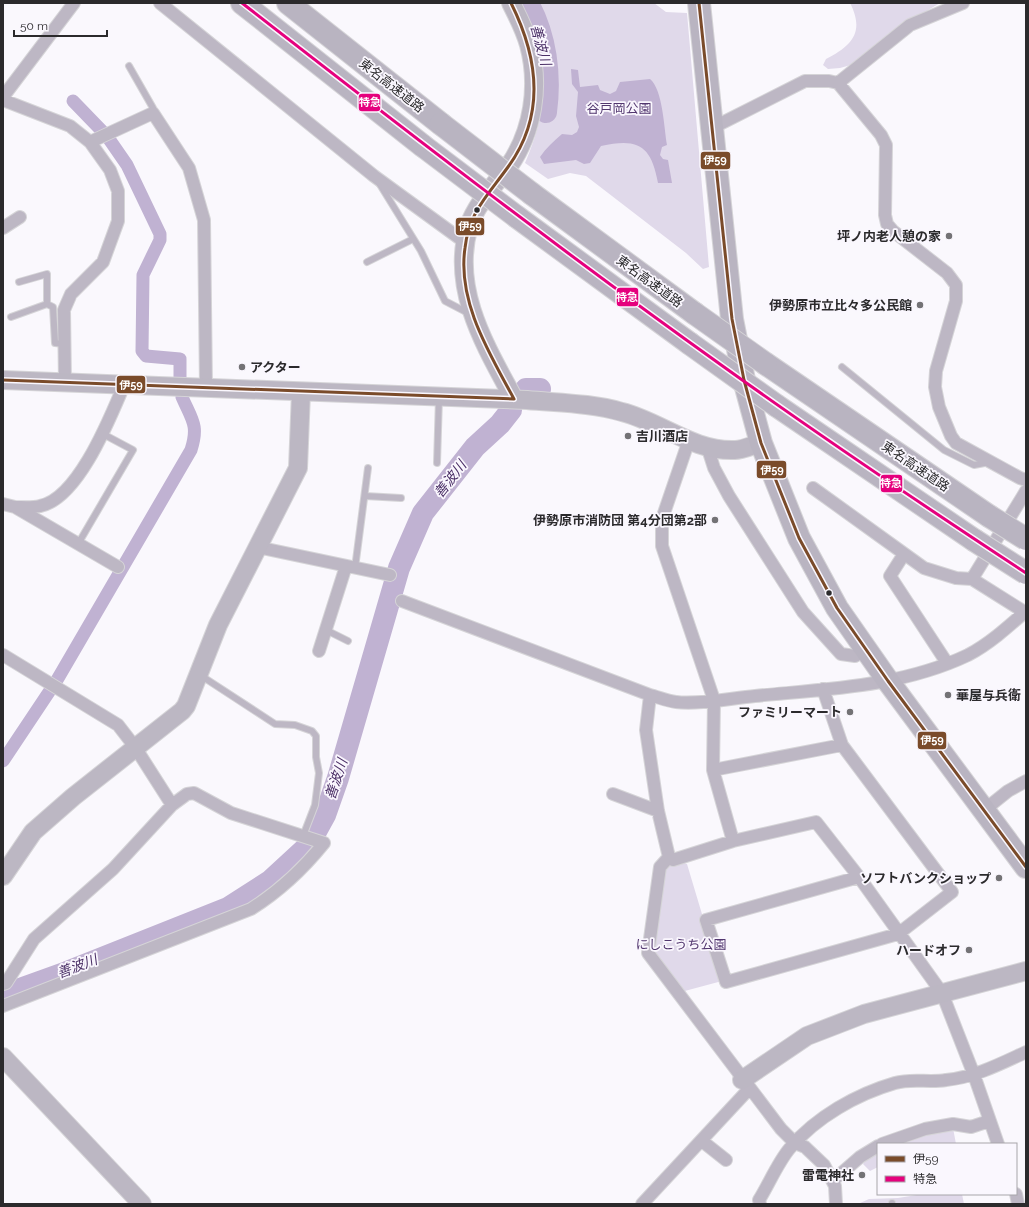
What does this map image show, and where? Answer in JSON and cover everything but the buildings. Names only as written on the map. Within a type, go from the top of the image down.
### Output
[{"type":"highway","name":"東名高速道路","points":[[242,3],[423,146],[689,343],[777,406],[974,540],[1026,573]]},
{"type":"highway","name":"東名高速道路","points":[[288,3],[532,194],[694,313],[989,516],[1026,539]]},
{"type":"highway","points":[[699,3],[732,319],[744,380],[761,442],[799,538],[837,608],[888,681],[1026,867]]},
{"type":"street","points":[[160,3],[374,176],[466,243]]},
{"type":"street","points":[[511,3],[524,29],[529,45],[533,78],[533,106],[530,120],[516,156],[474,214],[469,226],[464,261],[465,279],[473,316],[478,330],[514,400]]},
{"type":"street","points":[[838,83],[910,25],[963,3]]},
{"type":"street","points":[[65,383],[64,310],[71,294],[103,262],[118,221],[118,191],[110,170],[90,142],[70,126],[3,99],[68,5]]},
{"type":"street","points":[[712,128],[805,81],[829,81],[838,83],[877,130],[886,145],[887,224],[897,235],[947,272],[956,285],[955,306],[936,371],[935,393],[953,440],[1026,480]]},
{"type":"street","points":[[90,142],[153,114],[190,168],[204,220],[206,388]]},
{"type":"street","points":[[3,228],[20,217]]},
{"type":"street","points":[[3,380],[439,396],[602,407],[624,412],[689,440],[708,446],[735,450],[761,442]]},
{"type":"street","points":[[3,504],[15,507],[40,506],[58,496],[78,473],[103,434],[124,385]]},
{"type":"street","points":[[3,876],[33,832],[135,747],[182,711],[186,706],[218,625],[298,468],[300,392]]},
{"type":"street","points":[[689,440],[662,519],[662,546],[714,700],[713,770],[732,841]]},
{"type":"street","points":[[708,446],[714,468],[729,496],[803,612],[841,654],[855,656],[865,649]]},
{"type":"street","points":[[402,601],[650,694],[677,702],[714,700],[888,681],[947,663],[969,654],[992,639],[1026,612],[972,579],[956,578],[924,568],[813,488]]},
{"type":"street","points":[[972,579],[1026,491]]},
{"type":"street","points":[[15,507],[118,567]]},
{"type":"street","points":[[257,547],[390,575]]},
{"type":"street","points":[[904,554],[890,576],[947,663]]},
{"type":"street","points":[[319,651],[350,567]]},
{"type":"street","points":[[3,655],[118,725],[135,747],[172,805]]},
{"type":"street","points":[[823,689],[842,745],[952,892],[898,934],[726,982],[706,920],[859,877]]},
{"type":"street","points":[[650,694],[646,730],[658,811],[669,857],[673,860],[732,841],[816,822],[859,877],[898,934],[942,993],[974,1075],[998,1143]]},
{"type":"street","points":[[713,770],[842,745]]},
{"type":"street","points":[[983,811],[1008,791],[1026,781]]},
{"type":"street","points":[[3,984],[6,982],[34,939],[113,869],[172,805],[187,794],[194,793],[231,813],[324,843],[313,856],[281,887],[251,909],[3,1006]]},
{"type":"street","points":[[613,794],[658,811]]},
{"type":"street","points":[[669,857],[660,867],[648,953],[746,1085],[781,1129],[795,1143],[805,1147],[824,1166],[835,1186],[836,1204]]},
{"type":"street","points":[[642,1204],[702,1141],[746,1085],[807,1036],[864,1014],[1026,971]]},
{"type":"street","points":[[760,1204],[759,1200],[782,1161],[795,1143],[829,1112],[856,1098],[895,1083],[913,1079],[945,1081],[974,1075],[1026,1052]]},
{"type":"street","points":[[3,1057],[142,1204]]},
{"type":"street","points":[[885,1143],[925,1129],[953,1124],[971,1127],[989,1121]]},
{"type":"street","points":[[702,1141],[726,1160]]},
{"type":"street","points":[[831,1178],[837,1177],[860,1157],[877,1147]]},
{"type":"lane","points":[[130,66],[153,108],[153,114]]},
{"type":"lane","points":[[374,176],[413,239],[446,301],[473,316]]},
{"type":"lane","points":[[367,262],[413,239]]},
{"type":"lane","points":[[19,282],[47,274],[47,304]]},
{"type":"lane","points":[[11,317],[47,304],[53,307],[55,344],[64,344]]},
{"type":"lane","points":[[842,367],[944,450],[974,465],[992,462]]},
{"type":"lane","points":[[437,463],[439,396]]},
{"type":"lane","points":[[78,544],[133,450],[103,434]]},
{"type":"lane","points":[[350,567],[365,496],[368,468]]},
{"type":"lane","points":[[365,496],[401,498]]},
{"type":"lane","points":[[326,630],[348,641]]},
{"type":"lane","points":[[198,674],[275,724],[295,725],[312,730],[316,736],[316,757],[319,773],[315,805],[305,837]]},
{"type":"green space","name":"谷戸岡公園","points":[[522,3],[654,3],[666,12],[687,13],[709,267],[703,269],[686,253],[586,176],[570,173],[548,179],[525,163],[539,121],[543,101],[543,83],[542,64],[538,45]]},
{"type":"green space","points":[[850,3],[940,3],[888,34],[858,63],[840,68],[828,69],[823,65],[826,59],[843,49],[849,43],[856,30],[854,13]]},
{"type":"green space","name":"にしこうち公園","points":[[678,861],[687,864],[722,981],[681,992],[650,951],[665,865]]},
{"type":"green space","points":[[953,1128],[956,1143],[888,1143]]},
{"type":"green space","points":[[877,1149],[877,1168],[870,1171],[863,1164],[869,1155]]},
{"type":"green space","points":[[917,1195],[962,1195],[964,1204],[858,1204],[869,1199],[898,1198]]},
{"type":"shaded area","points":[[571,69],[578,70],[580,87],[598,85],[600,90],[610,94],[616,91],[620,82],[650,79],[658,92],[664,120],[667,145],[662,147],[660,155],[663,159],[668,160],[672,183],[658,183],[655,170],[647,152],[641,147],[633,144],[625,143],[601,146],[590,163],[584,164],[576,160],[544,164],[540,157],[547,148],[562,134],[572,135],[577,132],[579,127],[576,116],[578,92],[572,84]]},
{"type":"waterway","name":"善波川","points":[[528,3],[539,29],[546,56],[548,84],[546,112]]},
{"type":"waterway","points":[[73,101],[102,131]]},
{"type":"waterway","points":[[109,139],[127,165],[160,234],[160,240],[143,275],[142,351],[146,356],[180,359],[180,378]]},
{"type":"waterway","name":"善波川","points":[[526,389],[540,389]]},
{"type":"waterway","points":[[57,680],[191,450],[194,428],[182,397]]},
{"type":"waterway","name":"善波川","points":[[3,995],[67,972],[228,908],[270,881],[308,846],[325,815],[338,778],[399,568],[423,513],[475,447],[500,424],[511,410]]},
{"type":"waterway","points":[[3,761],[51,689]]},
{"type":"transit line","name":"特急","points":[[242,3],[481,188],[663,323],[836,446],[1026,573]]},
{"type":"transit line","name":"伊59","points":[[511,3],[520,23],[532,65],[534,86],[533,106],[528,127],[520,147],[508,167],[480,204],[475,214],[467,235],[464,268],[466,288],[478,327],[486,346],[514,399]]},
{"type":"transit line","name":"伊59","points":[[699,3],[732,319],[744,380],[761,443],[799,538],[837,608],[888,681],[1026,867]]},
{"type":"transit line","name":"伊59","points":[[3,380],[514,399]]},
{"type":"place","name":"坪ノ内老人憩の家","points":[[949,236]]},
{"type":"place","name":"伊勢原市立比々多公民館","points":[[920,305]]},
{"type":"place","name":"アクター","points":[[242,367]]},
{"type":"place","name":"吉川酒店","points":[[628,436]]},
{"type":"place","name":"伊勢原市消防団 第4分団第2部","points":[[715,520]]},
{"type":"place","name":"華屋与兵衛","points":[[948,695]]},
{"type":"place","name":"ファミリーマート","points":[[850,712]]},
{"type":"place","name":"ソフトバンクショップ","points":[[999,878]]},
{"type":"place","name":"ハードオフ","points":[[969,950]]},
{"type":"place","name":"雷電神社","points":[[862,1175]]}]
